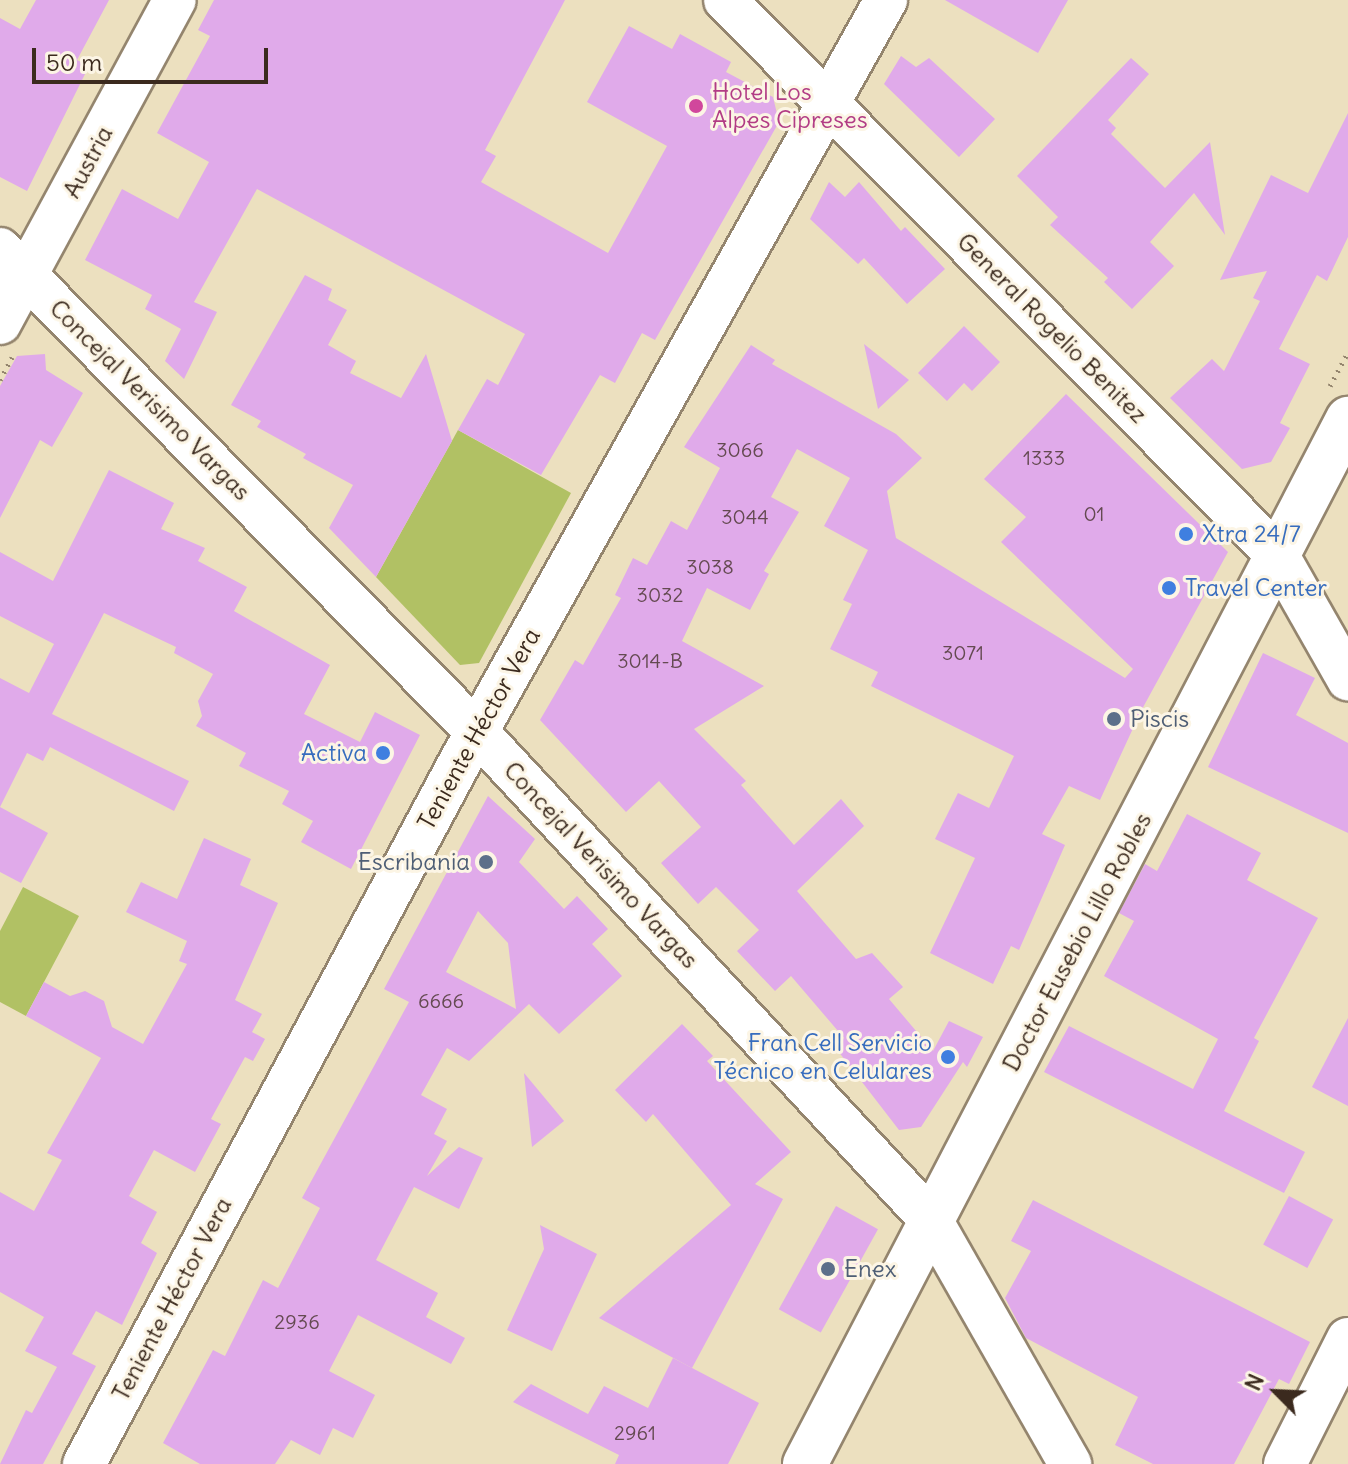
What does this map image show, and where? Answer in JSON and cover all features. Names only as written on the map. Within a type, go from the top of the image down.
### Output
[{"type":"main road","name":"Doctor Eusebio Lillo Robles","points":[[805,1464],[1348,419]]},
{"type":"street","name":"Austria","points":[[7,337],[14,262],[175,0]]},
{"type":"street","name":"General Rogelio Benitez","points":[[725,0],[1278,556],[1348,679]]},
{"type":"street","name":"Teniente Héctor Vera","points":[[84,1464],[477,732],[886,0]]},
{"type":"street","name":"Concejal Verisimo Vargas","points":[[14,262],[477,732],[931,1220],[1070,1464]]},
{"type":"street","points":[[1285,1464],[1348,1339]]},
{"type":"path","points":[[0,380],[7,337]]},
{"type":"green space","points":[[458,430],[571,493],[479,663],[460,665],[376,577]]},
{"type":"green space","points":[[23,887],[79,916],[26,1016],[0,1002],[0,931]]},
{"type":"building","points":[[36,0],[109,0],[77,60],[89,66],[27,191],[0,177],[0,18],[20,29]]},
{"type":"building","points":[[214,0],[565,0],[485,150],[496,156],[481,182],[608,253],[667,146],[587,102],[629,26],[672,49],[680,34],[731,62],[726,72],[773,97],[779,122],[655,340],[642,333],[615,383],[600,375],[541,475],[458,430],[487,379],[498,385],[525,334],[257,189],[194,302],[217,312],[184,379],[165,361],[181,329],[145,309],[152,295],[85,260],[122,189],[178,219],[209,162],[157,133],[210,36],[198,30]]},
{"type":"building","points":[[945,0],[1068,0],[1038,53]]},
{"type":"building","points":[[901,56],[916,67],[929,58],[995,119],[959,157],[884,84]]},
{"type":"building","points":[[1131,58],[1149,74],[1108,120],[1116,128],[1111,134],[1165,188],[1210,142],[1225,235],[1194,193],[1150,242],[1174,266],[1132,309],[1104,282],[1108,278],[1050,225],[1058,217],[1017,176]]},
{"type":"building","points":[[1348,113],[1348,237],[1327,281],[1317,275],[1279,349],[1310,364],[1280,423],[1290,428],[1271,462],[1242,469],[1170,398],[1212,359],[1224,371],[1260,301],[1253,298],[1267,271],[1220,280],[1271,175],[1308,193]]},
{"type":"building","points":[[829,182],[845,197],[859,182],[901,231],[905,227],[945,269],[907,304],[864,258],[858,264],[810,219]]},
{"type":"building","points":[[305,275],[332,289],[328,300],[347,310],[328,345],[356,361],[350,373],[401,398],[426,354],[452,441],[376,577],[329,528],[353,485],[303,458],[306,454],[257,427],[261,421],[231,405]]},
{"type":"building","points":[[964,326],[1000,362],[972,391],[964,383],[947,401],[918,373]]},
{"type":"building","points":[[864,344],[909,380],[878,409]]},
{"type":"building","points":[[751,345],[775,360],[772,364],[896,434],[922,458],[887,491],[896,538],[1125,678],[1133,669],[1001,542],[1026,517],[984,479],[1066,394],[1228,552],[1141,711],[1100,800],[1069,786],[1042,834],[1065,845],[1019,950],[1011,946],[993,984],[930,953],[975,858],[935,839],[958,793],[989,808],[1014,756],[871,686],[878,672],[830,649],[852,604],[843,600],[868,550],[824,526],[850,478],[797,449],[771,497],[799,512],[764,571],[769,574],[750,610],[707,588],[682,641],[764,686],[694,729],[746,781],[741,785],[794,845],[841,799],[864,826],[797,891],[856,959],[872,953],[903,987],[889,999],[933,1051],[949,1021],[983,1037],[967,1067],[963,1062],[921,1127],[899,1130],[835,1047],[844,1038],[791,976],[775,991],[737,951],[759,930],[716,887],[698,904],[661,863],[701,827],[659,781],[626,812],[540,720],[575,660],[583,665],[621,598],[615,595],[633,558],[647,565],[671,521],[687,530],[720,468],[684,447]]},
{"type":"building","points":[[45,354],[46,370],[83,393],[52,447],[40,440],[0,518],[0,386],[17,356]]},
{"type":"building","points":[[109,470],[174,503],[161,529],[205,548],[198,561],[247,587],[234,611],[330,665],[304,714],[360,742],[375,712],[420,735],[351,869],[301,842],[313,821],[282,804],[289,791],[239,766],[246,753],[196,726],[202,716],[198,701],[213,674],[174,653],[176,647],[104,613],[52,714],[189,781],[174,811],[50,747],[43,761],[27,753],[0,807],[0,678],[29,693],[54,644],[0,616],[0,552],[53,581]]},
{"type":"building","points":[[1263,653],[1315,678],[1296,715],[1348,743],[1348,833],[1208,767]]},
{"type":"building","points":[[488,796],[535,839],[519,862],[564,909],[577,896],[608,929],[592,944],[622,976],[559,1034],[529,1004],[469,1061],[447,1048],[421,1095],[447,1109],[434,1134],[447,1141],[427,1176],[459,1147],[483,1158],[459,1209],[414,1187],[376,1260],[438,1293],[426,1317],[465,1338],[451,1364],[358,1315],[329,1371],[375,1395],[353,1438],[333,1428],[320,1455],[291,1440],[275,1464],[200,1464],[163,1443],[213,1350],[225,1356],[263,1280],[278,1288],[320,1208],[302,1198],[409,1002],[384,989]],"holes":[[[478,911],[508,943],[516,1009],[446,972]]]},
{"type":"building","points":[[0,807],[48,833],[21,883],[0,872]]},
{"type":"building","points":[[1187,814],[1261,853],[1247,880],[1318,918],[1254,1038],[1259,1041],[1224,1111],[1305,1152],[1284,1193],[1044,1072],[1069,1026],[1193,1089],[1218,1039],[1104,976],[1134,921],[1119,913],[1145,864],[1157,871]]},
{"type":"building","points":[[204,838],[251,859],[240,885],[278,903],[235,1000],[262,1014],[252,1032],[265,1039],[253,1061],[245,1057],[211,1119],[221,1124],[195,1172],[154,1150],[129,1196],[157,1212],[141,1243],[157,1253],[122,1325],[96,1311],[72,1354],[96,1366],[43,1464],[0,1464],[26,1410],[32,1413],[57,1367],[25,1351],[44,1317],[0,1292],[0,1192],[34,1211],[62,1160],[47,1153],[101,1058],[26,1016],[44,982],[70,996],[85,991],[104,1001],[112,1027],[143,1044],[187,964],[179,961],[187,941],[126,912],[141,882],[177,899]]},
{"type":"building","points":[[1348,1018],[1348,1106],[1312,1087]]},
{"type":"building","points":[[682,1024],[713,1056],[707,1061],[791,1152],[755,1184],[783,1199],[692,1368],[599,1318],[731,1205],[653,1114],[646,1122],[615,1090]]},
{"type":"building","points":[[524,1073],[564,1121],[532,1147]]},
{"type":"building","points":[[1289,1196],[1333,1219],[1307,1268],[1263,1245]]},
{"type":"building","points":[[1033,1200],[1310,1342],[1289,1384],[1279,1379],[1234,1464],[1153,1464],[1115,1445],[1138,1397],[1026,1338],[1005,1298],[1031,1251],[1011,1241]]},
{"type":"building","name":"Enex","points":[[836,1206],[878,1229],[821,1332],[779,1309]]},
{"type":"building","points":[[540,1225],[597,1254],[552,1351],[507,1330],[544,1249]]},
{"type":"building","points":[[673,1358],[759,1403],[728,1464],[615,1464],[619,1455],[513,1402],[531,1384],[588,1414],[604,1386],[648,1408]]},
{"type":"place","name":"Hotel Los Alpes Cipreses","points":[[696,106]]},
{"type":"place","name":"Xtra 24/7","points":[[1186,534]]},
{"type":"place","name":"Travel Center","points":[[1169,588]]},
{"type":"place","name":"Piscis","points":[[1114,719]]},
{"type":"place","name":"Activa","points":[[383,753]]},
{"type":"place","name":"Escribania","points":[[486,862]]},
{"type":"place","name":"Fran Cell Servicio Técnico en Celulares","points":[[948,1057]]},
{"type":"place","name":"Enex","points":[[828,1269]]}]
